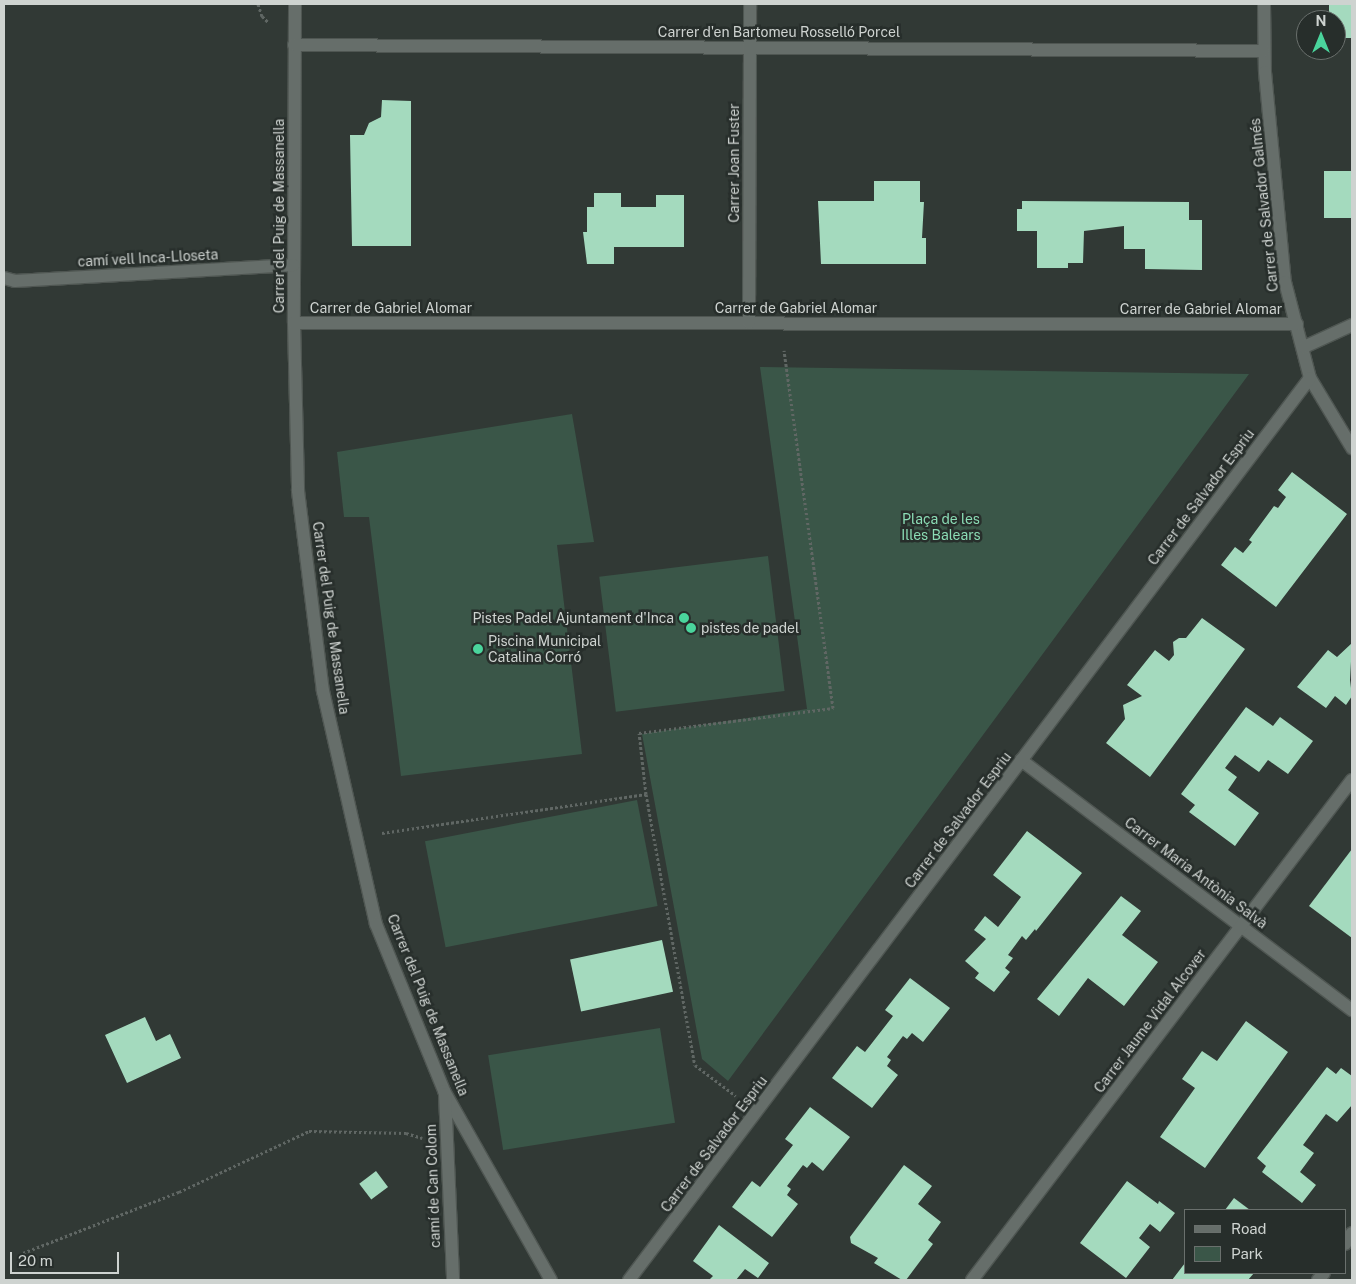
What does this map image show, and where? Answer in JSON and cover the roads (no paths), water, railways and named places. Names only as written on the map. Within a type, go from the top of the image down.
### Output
[{"type":"street","name":"Carrer del Puig de Massanella","points":[[295,4],[294,323],[299,501],[324,691],[376,924],[444,1091],[551,1280]]},
{"type":"street","name":"Carrer Joan Fuster","points":[[749,323],[750,4]]},
{"type":"street","name":"Carrer de Salvador Galmés","points":[[1264,4],[1264,51],[1285,282],[1304,347],[1310,378],[1352,448]]},
{"type":"street","name":"Carrer d'en Bartomeu Rosselló Porcel","points":[[294,45],[1264,51]]},
{"type":"street","name":"camí vell Inca-Lloseta","points":[[9,279],[294,266]]},
{"type":"street","points":[[4,290],[9,279]]},
{"type":"street","name":"Carrer de Gabriel Alomar","points":[[294,323],[1297,324]]},
{"type":"street","points":[[1304,347],[1352,325]]},
{"type":"street","name":"Carrer de Salvador Espriu","points":[[629,1280],[1310,378]]},
{"type":"street","name":"Carrer Maria Antònia Salvà","points":[[1021,760],[1352,1010]]},
{"type":"street","name":"Carrer Jaume Vidal Alcover","points":[[972,1280],[1352,780]]},
{"type":"street","name":"camí de Can Colom","points":[[444,1091],[453,1280]]},
{"type":"place","name":"Pistes Padel Ajuntament d'Inca","points":[[684,618]]},
{"type":"place","name":"pistes de padel","points":[[691,628]]},
{"type":"place","name":"Piscina Municipal Catalina Corró","points":[[478,649]]},
{"type":"park label","name":"Plaça de les Illes Balears","points":[[941,528]]}]
